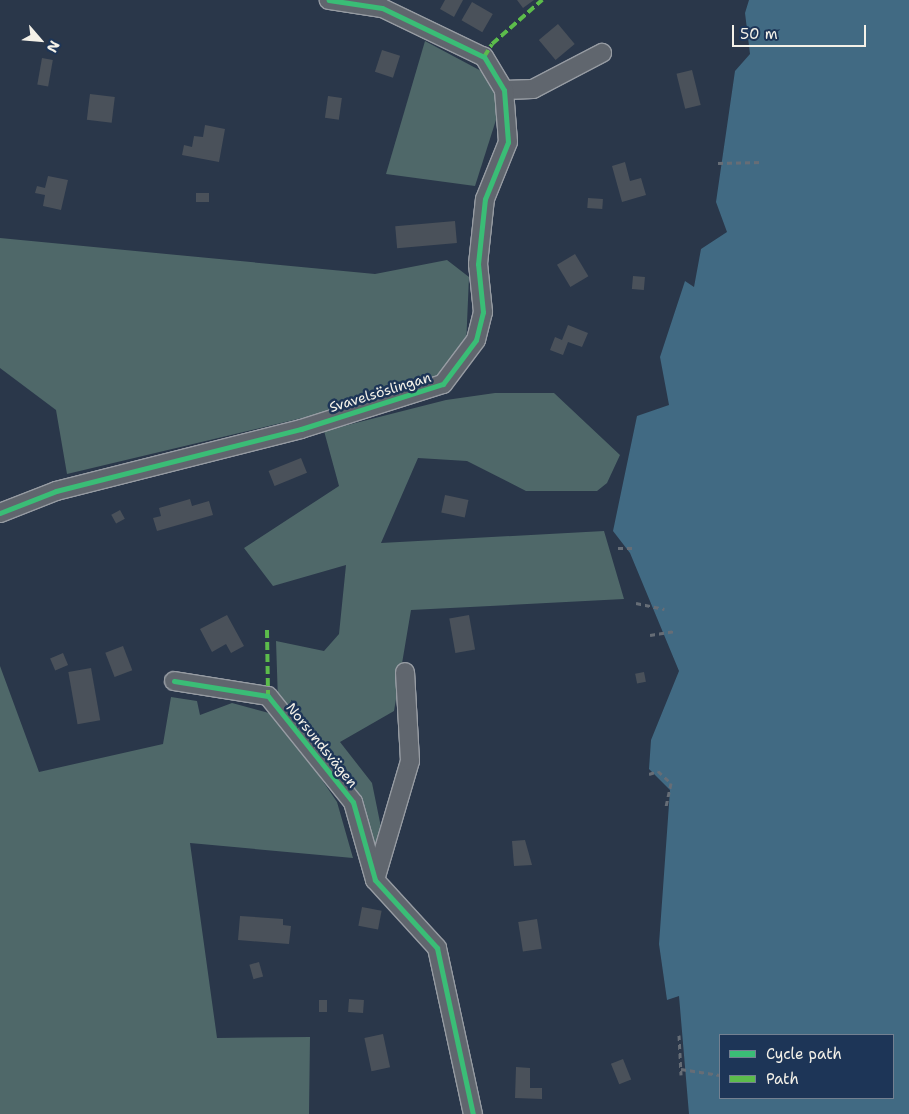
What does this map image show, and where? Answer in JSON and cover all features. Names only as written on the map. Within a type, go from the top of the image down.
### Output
[{"type":"street","name":"Svavelsöslingan","points":[[0,513],[56,492],[301,429],[442,384],[476,340],[482,312],[478,264],[485,199],[508,142],[504,90],[484,57],[382,8],[329,0]]},
{"type":"street","points":[[504,90],[533,89],[602,52]]},
{"type":"street","points":[[375,880],[410,761],[405,672]]},
{"type":"street","name":"Norsundsvägen","points":[[174,681],[268,696],[353,802],[375,880],[437,948],[473,1114]]},
{"type":"path","points":[[718,163],[763,162]]},
{"type":"path","points":[[618,548],[633,548]]},
{"type":"path","points":[[636,603],[664,609]]},
{"type":"path","points":[[650,635],[674,631]]},
{"type":"path","points":[[649,774],[658,771],[671,783],[666,807]]},
{"type":"path","points":[[679,1035],[681,1075]]},
{"type":"path","points":[[681,1069],[719,1074]]},
{"type":"green space","points":[[425,41],[485,73],[502,101],[475,186],[386,174]]},
{"type":"green space","points":[[0,238],[375,274],[447,260],[469,277],[466,346],[442,373],[390,397],[67,474],[56,410],[0,368]]},
{"type":"green space","points":[[495,393],[554,393],[620,455],[607,483],[597,491],[526,491],[467,461],[418,458],[381,543],[604,531],[624,599],[411,610],[394,711],[340,742],[372,783],[383,837],[374,854],[358,793],[278,701],[276,641],[324,651],[339,634],[346,565],[273,586],[244,548],[339,486],[324,431],[446,400]]},
{"type":"green space","points":[[0,666],[39,772],[163,744],[171,697],[197,701],[200,715],[232,703],[269,713],[301,749],[337,802],[353,858],[190,843],[217,1038],[310,1037],[309,1114],[0,1114]]},
{"type":"water","points":[[749,0],[909,0],[909,1114],[689,1114],[679,996],[667,1000],[659,944],[670,790],[649,769],[651,740],[679,671],[630,553],[613,531],[637,416],[669,405],[660,357],[685,281],[694,287],[701,249],[727,232],[716,202],[735,71],[750,54],[745,13]]},
{"type":"building","points":[[445,0],[463,0],[454,17],[440,9]]},
{"type":"building","points":[[517,0],[534,0],[523,8]]},
{"type":"building","points":[[472,2],[493,14],[482,32],[462,20]]},
{"type":"building","points":[[558,24],[575,44],[556,60],[539,40]]},
{"type":"building","points":[[382,50],[400,56],[393,78],[375,72]]},
{"type":"building","points":[[42,58],[53,60],[48,86],[37,85]]},
{"type":"building","points":[[692,70],[701,105],[685,109],[676,74]]},
{"type":"building","points":[[90,94],[115,97],[112,123],[87,120]]},
{"type":"building","points":[[328,96],[342,98],[339,120],[325,118]]},
{"type":"building","points":[[205,125],[225,129],[219,162],[182,155],[184,145],[192,147],[194,136],[203,137]]},
{"type":"building","points":[[625,162],[630,181],[641,178],[646,195],[622,202],[612,166]]},
{"type":"building","points":[[48,176],[68,180],[61,210],[43,206],[45,195],[35,193],[37,186],[45,188]]},
{"type":"building","points":[[196,193],[209,193],[209,202],[196,202]]},
{"type":"building","points":[[588,198],[603,199],[602,209],[587,208]]},
{"type":"building","points":[[455,221],[457,243],[397,248],[395,226]]},
{"type":"building","points":[[575,254],[588,276],[570,287],[557,265]]},
{"type":"building","points":[[633,276],[645,277],[644,290],[632,289]]},
{"type":"building","points":[[568,325],[588,333],[582,347],[568,342],[563,355],[550,350],[555,337],[562,340]]},
{"type":"building","points":[[301,458],[307,473],[275,486],[269,471]]},
{"type":"building","points":[[445,495],[468,500],[465,518],[441,513]]},
{"type":"building","points":[[190,499],[192,506],[209,501],[213,515],[157,531],[153,518],[161,516],[159,508]]},
{"type":"building","points":[[120,510],[125,519],[116,524],[111,515]]},
{"type":"building","points":[[227,615],[244,646],[231,653],[226,644],[212,652],[200,629]]},
{"type":"building","points":[[469,615],[475,649],[455,653],[449,618]]},
{"type":"building","points":[[123,646],[132,670],[115,677],[105,653]]},
{"type":"building","points":[[63,653],[68,665],[55,670],[50,658]]},
{"type":"building","points":[[91,668],[100,720],[78,724],[68,672]]},
{"type":"building","points":[[644,672],[646,682],[637,684],[635,674]]},
{"type":"building","points":[[525,840],[532,865],[514,866],[512,841]]},
{"type":"building","points":[[362,907],[382,911],[378,929],[358,926]]},
{"type":"building","points":[[240,916],[283,919],[283,925],[291,926],[289,944],[238,940]]},
{"type":"building","points":[[537,919],[542,949],[523,952],[518,922]]},
{"type":"building","points":[[259,962],[263,976],[254,979],[249,965]]},
{"type":"building","points":[[349,999],[364,1000],[363,1013],[348,1012]]},
{"type":"building","points":[[319,1000],[327,1000],[327,1012],[319,1012]]},
{"type":"building","points":[[383,1034],[390,1067],[371,1071],[364,1038]]},
{"type":"building","points":[[623,1059],[631,1079],[619,1084],[611,1064]]},
{"type":"building","points":[[516,1067],[530,1068],[530,1088],[542,1088],[542,1099],[515,1098]]},
{"type":"marked path","points":[[484,57],[492,44],[542,0]]},
{"type":"marked path","points":[[267,630],[268,696]]},
{"type":"cycle path","points":[[0,513],[56,491],[301,429],[443,384],[476,340],[483,312],[478,264],[485,199],[508,142],[504,90],[484,57],[382,8],[329,0]]},
{"type":"cycle path","points":[[174,681],[268,696],[353,802],[375,880],[437,948],[473,1114]]}]
